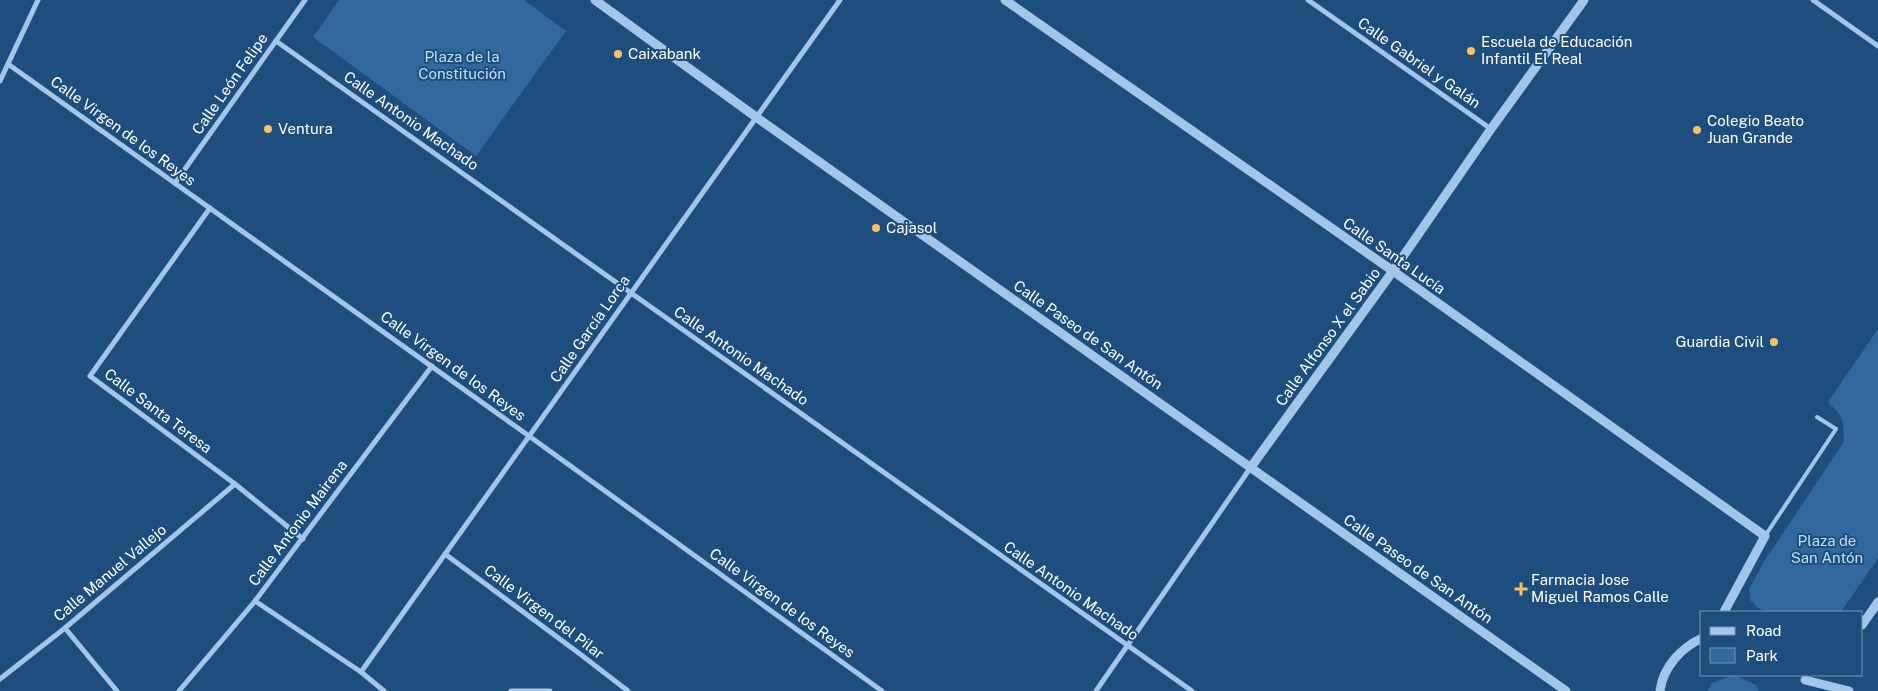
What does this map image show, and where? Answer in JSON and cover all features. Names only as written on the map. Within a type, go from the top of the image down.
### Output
[{"type":"street","points":[[0,81],[38,0]]},
{"type":"street","name":"Calle León Felipe","points":[[175,183],[305,0]]},
{"type":"street","name":"Calle Paseo de San Antón","points":[[595,0],[756,117],[1566,691]]},
{"type":"street","name":"Calle García Lorca","points":[[361,672],[840,0]]},
{"type":"street","name":"Calle Santa Lucía","points":[[1005,0],[1393,271],[1765,536]]},
{"type":"street","name":"Calle Gabriel y Galán","points":[[1308,0],[1316,2],[1491,129]]},
{"type":"street","name":"Calle Alfonso X el Sabio","points":[[1096,691],[1251,467],[1393,271],[1491,129],[1584,0]]},
{"type":"street","points":[[1813,0],[1878,46]]},
{"type":"street","name":"Calle Antonio Machado","points":[[276,40],[1192,691]]},
{"type":"street","name":"Calle Virgen de los Reyes","points":[[8,64],[432,366],[882,691]]},
{"type":"street","name":"Calle Santa Teresa","points":[[210,208],[90,376],[235,484],[303,539]]},
{"type":"street","name":"Calle Antonio Mairena","points":[[180,691],[255,601],[432,366]]},
{"type":"street","name":"Calle Manuel Vallejo","points":[[0,679],[64,628],[235,484]]},
{"type":"street","points":[[1725,611],[1765,536]]},
{"type":"street","name":"Calle Virgen del Pilar","points":[[445,554],[628,691]]},
{"type":"street","points":[[255,601],[361,672],[384,691]]},
{"type":"street","points":[[1863,624],[1878,602]]},
{"type":"street","points":[[64,628],[117,691]]},
{"type":"street","points":[[1660,691],[1661,682],[1672,661],[1690,644],[1700,639]]},
{"type":"street","points":[[1804,677],[1808,691]]},
{"type":"street","points":[[1804,677],[1849,691]]},
{"type":"street","points":[[511,691],[550,691]]},
{"type":"lane","points":[[1765,536],[1836,429],[1816,417]]},
{"type":"green space","name":"Plaza de la Constitución","points":[[339,0],[524,0],[566,31],[476,156],[313,37]]},
{"type":"green space","name":"Plaza de San Antón","points":[[1878,329],[1878,558],[1842,611],[1764,611],[1750,600],[1749,589],[1765,560],[1843,443],[1844,429],[1842,420],[1828,402]]},
{"type":"green space","points":[[1736,676],[1756,685],[1758,691],[1708,691],[1712,683]]},
{"type":"place","name":"Escuela de Educación Infantil El Real","points":[[1471,51]]},
{"type":"place","name":"Caixabank","points":[[618,54]]},
{"type":"place","name":"Ventura","points":[[268,129]]},
{"type":"place","name":"Colegio Beato Juan Grande","points":[[1697,130]]},
{"type":"place","name":"Cajasol","points":[[876,228]]},
{"type":"place","name":"Guardia Civil","points":[[1774,342]]},
{"type":"place","name":"Farmacia Jose Miguel Ramos Calle","points":[[1521,589]]}]
